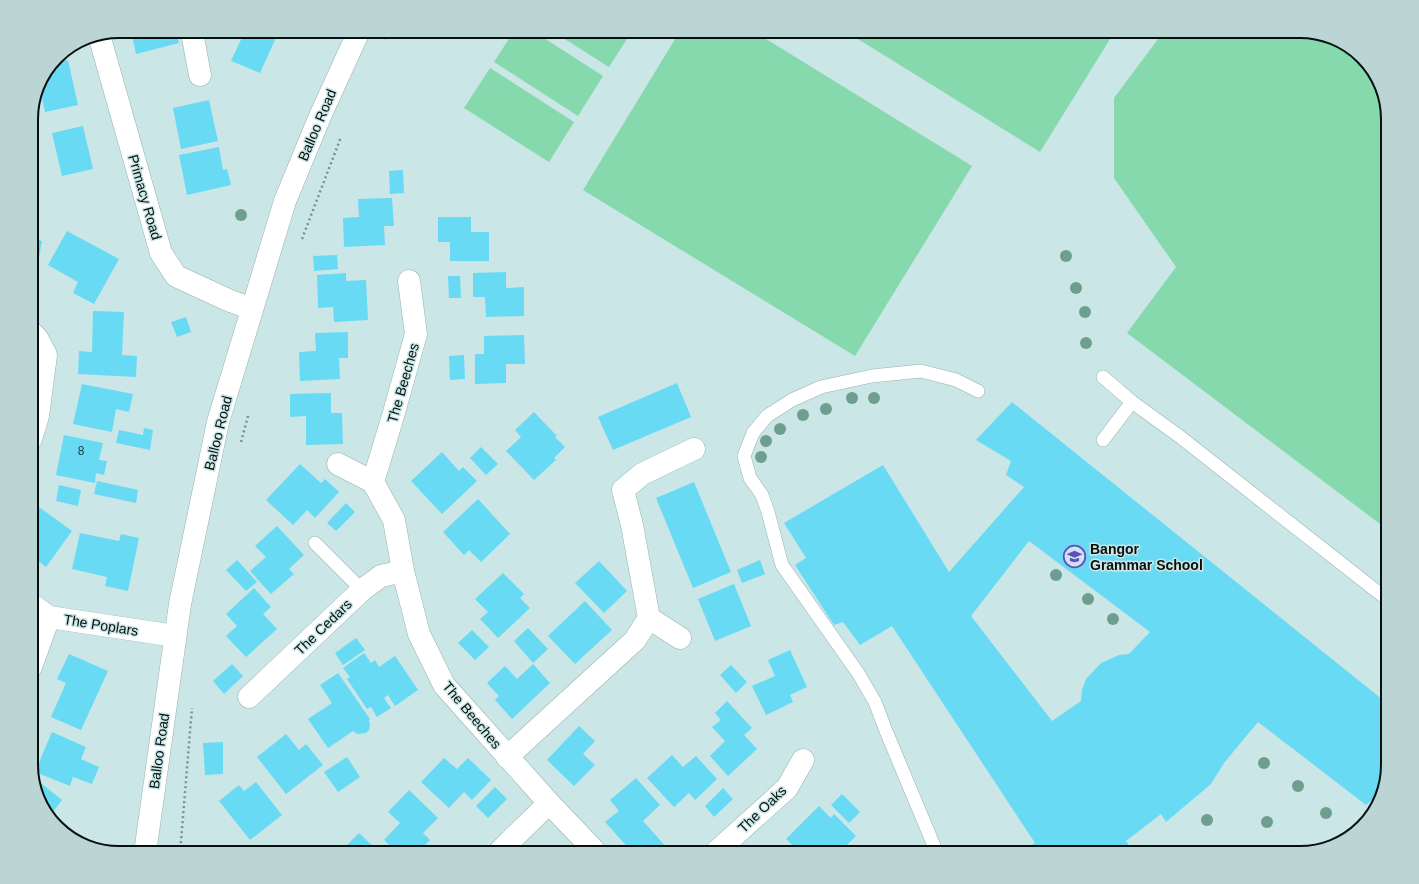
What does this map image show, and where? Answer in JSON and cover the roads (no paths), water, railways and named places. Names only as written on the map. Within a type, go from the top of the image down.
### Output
[{"type":"street","points":[[194,38],[200,75]]},
{"type":"street","name":"Balloo Road","points":[[145,846],[180,604],[218,422],[285,201],[321,114],[356,38]]},
{"type":"street","name":"Primacy Road","points":[[101,40],[161,253],[176,276],[228,300],[252,309]]},
{"type":"street","name":"The Beeches","points":[[409,281],[416,334],[373,482],[394,520],[403,571],[419,634],[444,685],[507,757],[590,846]]},
{"type":"street","points":[[38,340],[46,355],[38,416]]},
{"type":"street","points":[[507,757],[635,640],[649,618],[632,525],[623,490],[642,474],[694,449]]},
{"type":"street","points":[[338,464],[373,482]]},
{"type":"street","name":"The Cedars","points":[[249,697],[362,590],[381,576],[403,571]]},
{"type":"street","name":"The Poplars","points":[[38,609],[49,617],[175,636]]},
{"type":"street","points":[[38,648],[49,617]]},
{"type":"street","points":[[649,618],[680,638]]},
{"type":"street","name":"The Oaks","points":[[723,846],[787,788],[803,760]]},
{"type":"street","points":[[505,846],[549,803]]},
{"type":"lane","points":[[934,846],[875,702],[858,673],[782,565],[768,512],[762,495],[750,478],[744,456],[753,433],[767,416],[792,400],[821,387],[872,376],[921,371],[956,380],[978,391]]},
{"type":"lane","points":[[1103,377],[1132,402],[1179,436],[1381,595]]},
{"type":"lane","points":[[1103,440],[1132,402]]},
{"type":"lane","points":[[315,543],[362,590]]},
{"type":"place","name":"Bangor Grammar School","points":[[1075,557]]}]
